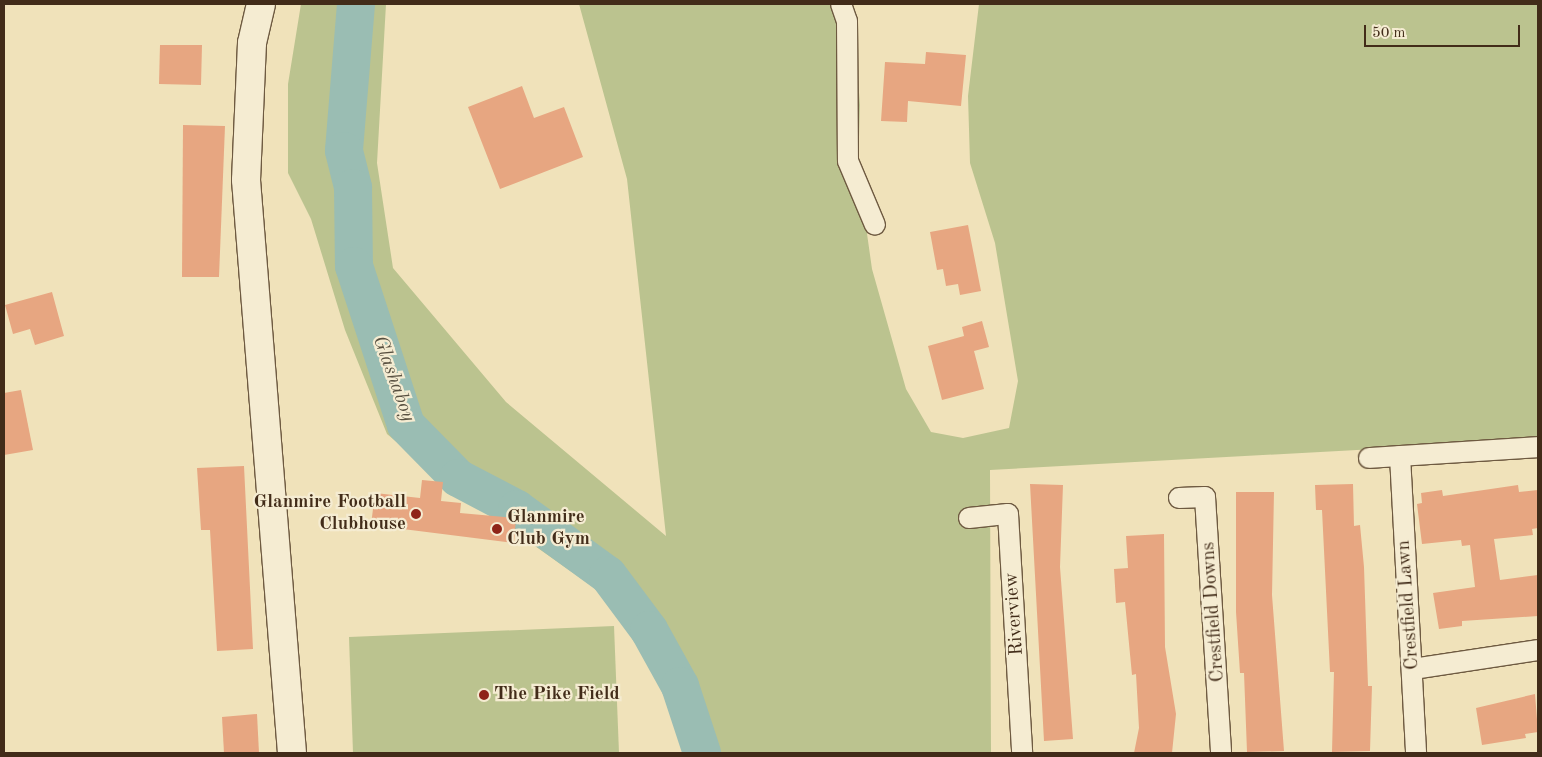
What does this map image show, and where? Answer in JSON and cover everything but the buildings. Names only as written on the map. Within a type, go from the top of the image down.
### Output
[{"type":"main road","points":[[261,4],[252,42],[246,180],[292,753]]},
{"type":"street","points":[[841,4],[847,21],[848,161],[876,225]]},
{"type":"street","points":[[1369,458],[1538,448]]},
{"type":"street","name":"Crestfield Lawn","points":[[1400,456],[1413,669],[1416,753]]},
{"type":"street","name":"Crestfield Downs","points":[[1179,498],[1205,497],[1221,753]]},
{"type":"street","name":"Riverview","points":[[969,518],[1008,514],[1022,753]]},
{"type":"street","points":[[1413,669],[1538,650]]},
{"type":"green space","points":[[301,4],[386,4],[377,163],[393,268],[506,402],[666,536],[627,179],[579,4],[852,4],[860,105],[858,170],[872,269],[906,389],[931,432],[963,438],[1009,428],[1018,381],[995,243],[970,163],[968,96],[979,4],[1538,4],[1538,440],[990,470],[991,753],[687,753],[687,740],[657,666],[620,606],[454,489],[387,434],[345,330],[311,219],[288,173],[288,84]]},
{"type":"green space","name":"The Pike Field","points":[[614,626],[619,753],[353,753],[349,637]]},
{"type":"waterway","name":"Glashaboy","points":[[356,4],[344,151],[353,188],[354,266],[406,425],[458,478],[517,509],[608,575],[649,630],[680,686],[702,753]]},
{"type":"place","name":"Glanmire Football Clubhouse","points":[[416,514]]},
{"type":"place","name":"Glanmire Club Gym","points":[[497,529]]},
{"type":"place","name":"The Pike Field","points":[[484,695]]}]
